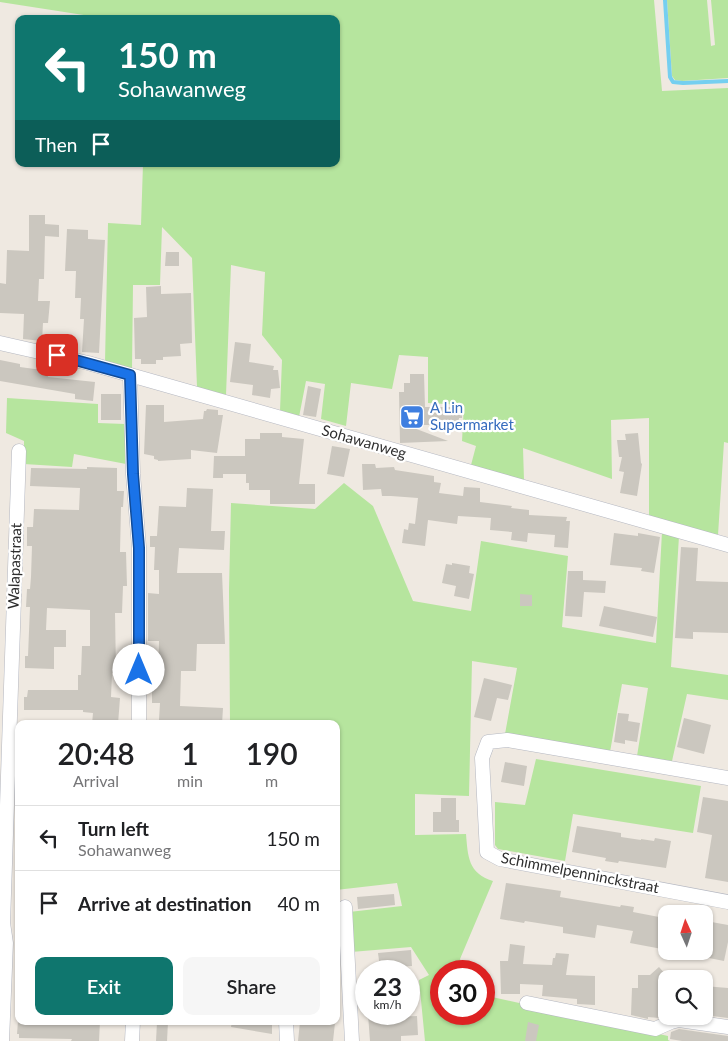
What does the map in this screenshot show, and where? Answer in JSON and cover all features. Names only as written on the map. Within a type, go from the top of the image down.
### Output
[{"type":"street","name":"Sohawanweg","points":[[0,343],[88,363],[728,545]]},
{"type":"street","points":[[130,375],[133,474],[139,548],[139,720]]},
{"type":"street","name":"Walapastraat","points":[[2,1041],[6,943],[3,923],[19,451]]},
{"type":"street","name":"Schimmelpenninckstraat","points":[[728,778],[507,740],[488,742],[482,758],[487,852],[500,860],[728,902]]},
{"type":"street","points":[[345,907],[352,1041]]},
{"type":"street","points":[[526,1003],[655,1029],[679,1020],[728,1027]]},
{"type":"street","points":[[132,1041],[133,1025]]},
{"type":"street","points":[[286,1025],[287,1041]]},
{"type":"green space","points":[[0,0],[654,0],[662,91],[728,88],[728,443],[724,442],[718,535],[649,517],[649,418],[611,420],[612,479],[523,448],[524,480],[471,465],[476,446],[462,441],[464,405],[428,403],[428,357],[399,355],[392,389],[351,383],[346,426],[321,419],[325,384],[306,381],[299,417],[280,411],[282,360],[262,335],[265,272],[231,265],[226,395],[197,387],[192,258],[162,227],[160,285],[133,285],[132,369],[105,362],[108,223],[141,225],[143,167],[340,167],[340,15],[84,15],[0,2]]},
{"type":"green space","points":[[667,0],[707,0],[711,46],[715,45],[711,0],[728,0],[728,78],[675,80],[672,76]]},
{"type":"green space","points":[[7,398],[98,404],[98,423],[125,424],[126,464],[74,454],[72,467],[24,464],[24,441],[6,433]]},
{"type":"green space","points":[[344,483],[373,506],[413,601],[471,611],[481,541],[568,556],[562,627],[656,643],[662,532],[679,536],[671,667],[728,675],[728,700],[687,694],[672,761],[637,756],[648,688],[622,684],[610,752],[505,734],[517,668],[472,661],[469,796],[415,794],[415,835],[466,834],[469,857],[474,869],[485,878],[493,881],[460,960],[430,960],[430,1025],[495,1025],[495,998],[668,1036],[670,1041],[425,1041],[420,980],[429,975],[411,947],[351,952],[349,912],[402,906],[397,883],[340,890],[340,720],[230,720],[229,591],[231,503],[315,509]]},
{"type":"green space","points":[[536,759],[701,786],[693,833],[573,814],[565,861],[498,849],[495,845],[495,802],[525,805]]},
{"type":"building","points":[[29,215],[45,215],[45,224],[59,225],[59,237],[45,236],[44,279],[39,279],[38,301],[50,301],[48,323],[43,323],[42,341],[23,339],[24,314],[0,313],[0,283],[6,284],[7,250],[29,251]]},
{"type":"building","points":[[67,229],[88,230],[88,239],[105,240],[99,353],[82,352],[84,319],[80,319],[81,298],[75,298],[76,271],[65,271]]},
{"type":"building","points":[[166,252],[179,252],[179,266],[165,266]]},
{"type":"building","points":[[161,286],[161,294],[191,293],[192,343],[180,344],[181,356],[163,357],[163,360],[156,360],[156,364],[141,364],[141,359],[135,359],[134,318],[147,317],[146,287]]},
{"type":"building","points":[[235,342],[251,344],[249,362],[274,366],[273,370],[278,370],[280,388],[271,389],[270,398],[252,395],[253,385],[230,382]]},
{"type":"building","points":[[0,360],[20,364],[20,367],[49,371],[48,377],[95,382],[93,401],[75,399],[75,394],[0,381]]},
{"type":"building","name":"A Lin Supermarket","points":[[410,374],[424,374],[425,407],[462,407],[462,418],[459,418],[459,425],[406,425],[448,441],[400,443],[399,392],[404,392],[404,383],[410,383]]},
{"type":"building","points":[[308,386],[321,389],[316,417],[303,415]]},
{"type":"building","points":[[101,394],[121,394],[121,420],[101,420]]},
{"type":"building","points":[[146,405],[164,405],[164,422],[203,419],[204,411],[207,409],[218,410],[218,415],[223,415],[217,453],[191,450],[191,459],[158,461],[154,459],[154,456],[144,454]]},
{"type":"building","points":[[260,433],[282,433],[282,437],[304,439],[299,484],[315,484],[315,504],[270,504],[270,490],[249,490],[249,483],[246,483],[246,474],[223,474],[223,478],[213,478],[214,456],[245,456],[245,439],[260,439]]},
{"type":"building","points":[[638,433],[642,464],[637,496],[620,493],[624,472],[619,471],[622,457],[619,457],[617,440],[626,440],[625,434]]},
{"type":"building","points":[[332,446],[350,449],[344,477],[327,474]]},
{"type":"building","points":[[362,464],[375,464],[376,468],[394,467],[395,470],[434,476],[434,482],[441,483],[439,493],[463,496],[464,487],[480,488],[480,502],[529,510],[529,515],[567,517],[566,521],[570,521],[568,548],[554,547],[555,535],[528,533],[527,542],[511,540],[512,532],[490,530],[491,518],[458,516],[457,524],[428,520],[425,546],[402,543],[404,529],[408,530],[409,523],[415,524],[418,498],[382,496],[381,489],[363,490]]},
{"type":"building","points":[[87,467],[117,468],[117,491],[124,491],[123,507],[121,507],[120,552],[126,552],[127,586],[123,586],[122,613],[115,613],[116,673],[112,673],[111,697],[120,698],[118,720],[92,720],[93,713],[83,712],[83,710],[24,710],[24,697],[27,697],[28,690],[78,690],[78,675],[81,675],[82,646],[90,646],[90,610],[47,608],[46,630],[66,630],[66,647],[54,647],[54,669],[25,668],[25,656],[28,656],[30,607],[26,607],[27,589],[30,589],[32,546],[27,546],[27,527],[33,527],[34,509],[79,510],[80,488],[30,486],[31,468],[87,469]]},
{"type":"building","points":[[187,488],[213,489],[211,531],[225,531],[224,550],[179,548],[177,573],[222,573],[225,644],[197,644],[196,671],[181,671],[180,706],[223,708],[222,720],[159,720],[160,703],[152,703],[152,683],[158,683],[159,641],[148,641],[148,593],[159,594],[159,570],[154,570],[155,547],[150,547],[150,536],[157,536],[159,506],[186,507]]},
{"type":"building","points":[[614,533],[638,536],[638,533],[660,537],[654,573],[641,571],[642,568],[610,565]]},
{"type":"building","points":[[681,547],[698,548],[696,581],[728,582],[728,633],[693,632],[693,639],[675,638]]},
{"type":"building","points":[[452,563],[470,566],[469,573],[474,574],[469,599],[454,596],[456,586],[442,583],[446,564],[452,565]]},
{"type":"building","points":[[568,571],[583,571],[583,580],[606,581],[605,593],[584,592],[582,617],[565,616]]},
{"type":"building","points":[[520,594],[532,595],[532,606],[520,606]]},
{"type":"building","points":[[604,606],[657,617],[653,637],[599,626]]},
{"type":"building","points":[[484,678],[512,685],[508,700],[497,698],[491,721],[474,717]]},
{"type":"building","points":[[618,713],[629,714],[628,721],[640,723],[637,742],[625,740],[625,744],[614,742]]},
{"type":"building","points":[[684,718],[711,725],[704,754],[677,747]]},
{"type":"building","points":[[505,762],[527,766],[524,786],[501,782]]},
{"type":"building","points":[[703,797],[728,801],[728,882],[705,878],[712,835],[697,832]]},
{"type":"building","points":[[441,798],[456,798],[456,820],[459,820],[459,832],[433,832],[433,812],[441,812]]},
{"type":"building","points":[[577,826],[621,833],[621,837],[654,841],[655,838],[671,841],[666,868],[619,861],[618,863],[605,861],[606,858],[572,852]]},
{"type":"building","points":[[506,883],[561,891],[560,897],[620,907],[621,905],[634,907],[633,912],[658,917],[658,948],[630,943],[633,931],[597,925],[595,938],[563,933],[563,927],[500,919]]},
{"type":"building","points":[[394,894],[395,905],[358,909],[357,897]]},
{"type":"building","points":[[713,922],[728,925],[728,942],[724,961],[713,959]]},
{"type":"building","points":[[510,944],[525,946],[523,964],[552,965],[556,953],[569,954],[566,975],[595,976],[595,1005],[577,1004],[577,999],[542,996],[543,985],[520,984],[520,994],[501,994],[500,961],[508,961]]},
{"type":"building","points":[[411,950],[412,960],[379,960],[378,953]]},
{"type":"building","points":[[659,967],[662,970],[658,970],[658,1018],[648,1017],[648,1019],[631,1015],[632,988],[638,988],[638,975],[650,975]]},
{"type":"building","points":[[713,987],[728,988],[728,1018],[713,1016]]},
{"type":"building","points":[[528,1022],[539,1025],[536,1041],[525,1041]]},
{"type":"building","points":[[18,1025],[100,1025],[99,1041],[19,1038],[19,1034],[17,1034]]},
{"type":"building","points":[[157,1025],[168,1025],[167,1041],[156,1041]]},
{"type":"building","points":[[231,1025],[272,1025],[272,1034],[231,1027]]},
{"type":"building","points":[[300,1025],[335,1025],[333,1041],[298,1041]]},
{"type":"building","points":[[369,1025],[417,1025],[418,1035],[401,1036],[401,1041],[370,1041]]},
{"type":"building","points":[[679,1029],[728,1036],[728,1041],[682,1041],[670,1039],[671,1032]]},
{"type":"waterway","points":[[665,0],[670,77],[673,82],[728,81]]},
{"type":"place","name":"A Lin Supermarket","points":[[412,417]]},
{"type":"route","points":[[57,355],[130,375],[133,474],[139,548],[139,670]]}]
